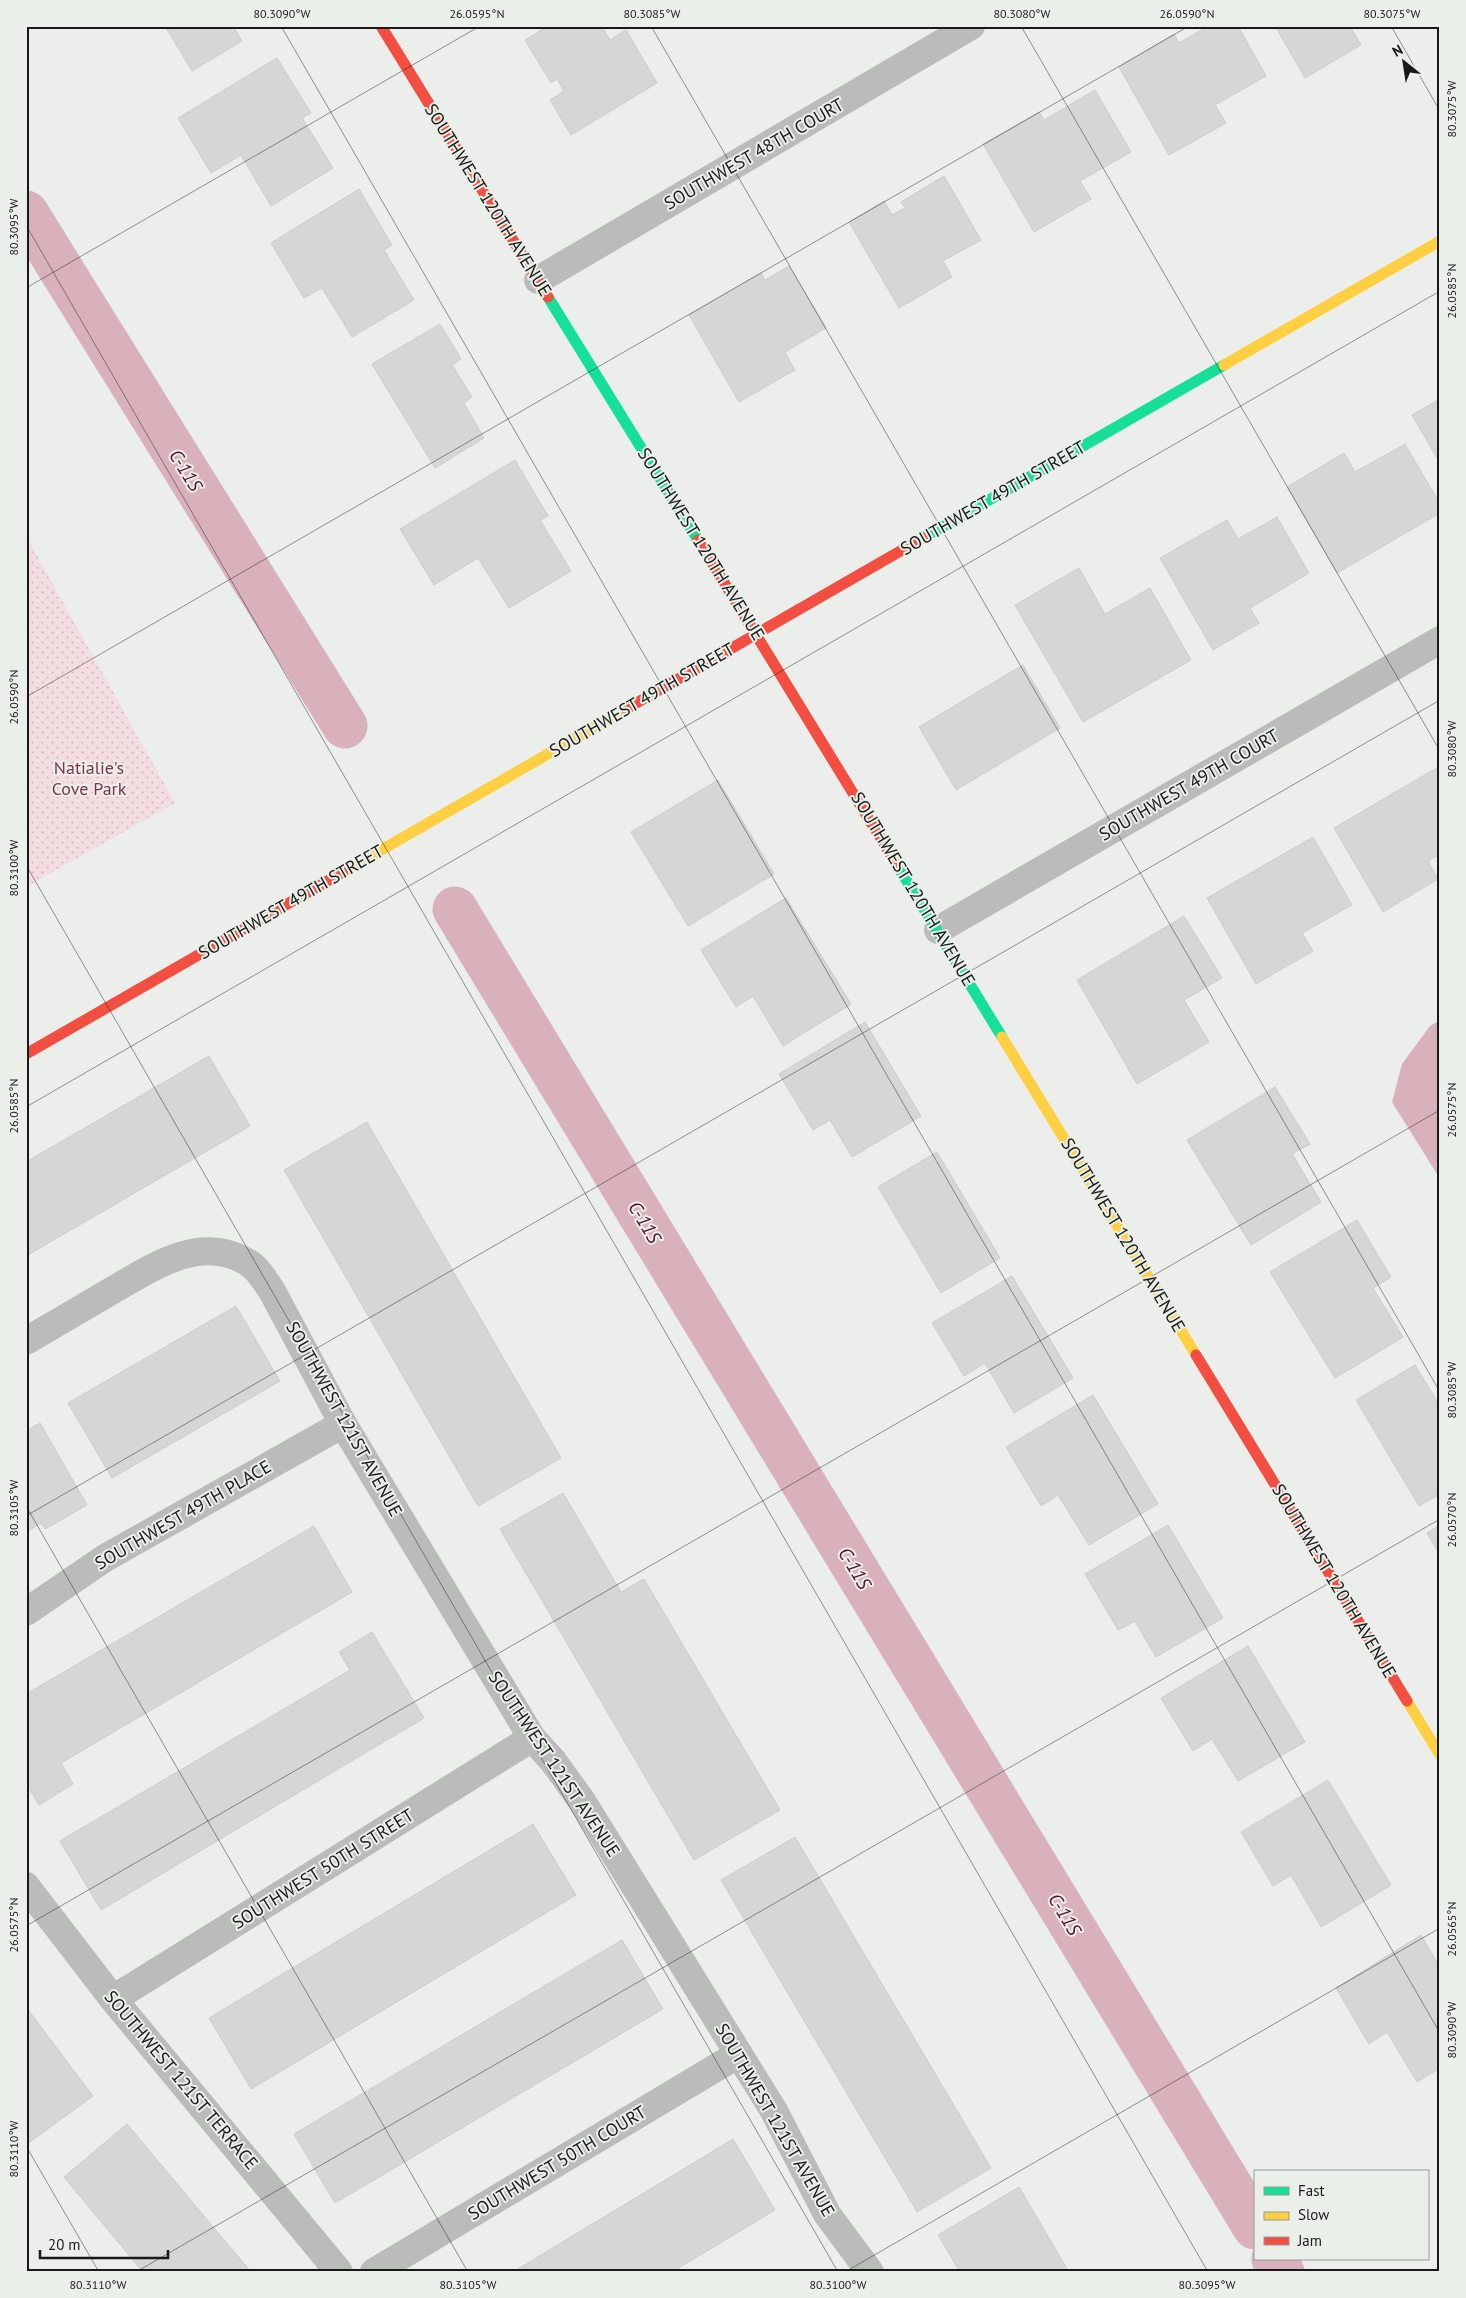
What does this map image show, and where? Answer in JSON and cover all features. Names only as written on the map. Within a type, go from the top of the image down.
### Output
[{"type":"street","name":"SOUTHWEST 120TH AVENUE","points":[[381,26],[938,930],[1440,1755]]},
{"type":"street","name":"SOUTHWEST 48TH COURT","points":[[538,280],[971,26]]},
{"type":"street","name":"SOUTHWEST 49TH STREET","points":[[26,1054],[1440,241]]},
{"type":"street","name":"SOUTHWEST 49TH COURT","points":[[938,930],[1440,640]]},
{"type":"street","name":"SOUTHWEST 121ST AVENUE","points":[[26,1340],[160,1263],[187,1253],[210,1251],[228,1254],[248,1262],[259,1272],[272,1290],[343,1424],[532,1738],[553,1762],[582,1801],[774,2110],[827,2214],[870,2272]]},
{"type":"street","name":"SOUTHWEST 49TH PLACE","points":[[26,1612],[105,1558],[343,1424]]},
{"type":"street","name":"SOUTHWEST 50TH STREET","points":[[112,1999],[532,1738]]},
{"type":"street","name":"SOUTHWEST 121ST TERRACE","points":[[26,1886],[112,1999],[339,2272]]},
{"type":"street","name":"SOUTHWEST 50TH COURT","points":[[374,2272],[739,2054]]},
{"type":"green space","name":"Natialie's Cove Park","points":[[26,536],[175,803],[26,887]]},
{"type":"shaded area","points":[[1440,1020],[1440,1179],[1392,1102],[1402,1064],[1430,1026]]},
{"type":"building","points":[[165,26],[233,26],[242,41],[192,71]]},
{"type":"building","points":[[548,26],[602,26],[610,40],[626,30],[657,83],[571,135],[550,100],[564,91],[557,79],[551,83],[525,40]]},
{"type":"building","points":[[1209,26],[1238,26],[1266,76],[1215,105],[1226,123],[1169,155],[1119,67],[1174,34],[1179,43]]},
{"type":"building","points":[[1275,26],[1353,26],[1351,28],[1361,45],[1305,78]]},
{"type":"building","points":[[277,58],[311,113],[302,118],[333,168],[271,206],[241,155],[211,173],[178,118]]},
{"type":"building","points":[[1095,90],[1131,152],[1080,181],[1091,199],[1034,232],[983,144],[1039,112],[1044,120]]},
{"type":"building","points":[[944,176],[981,240],[943,261],[952,277],[899,308],[849,222],[884,201],[892,215],[905,208],[901,202]]},
{"type":"building","points":[[359,189],[392,245],[384,250],[414,300],[352,337],[322,288],[304,298],[271,243]]},
{"type":"building","points":[[789,266],[826,328],[785,352],[795,370],[739,402],[689,315],[761,273],[765,280]]},
{"type":"building","points":[[440,324],[461,359],[452,365],[472,397],[464,403],[484,438],[435,468],[372,364]]},
{"type":"building","points":[[1440,399],[1440,463],[1412,415]]},
{"type":"building","points":[[1405,444],[1440,504],[1440,513],[1337,573],[1287,487],[1344,453],[1355,472]]},
{"type":"building","points":[[515,460],[548,516],[540,520],[571,571],[509,608],[478,558],[434,585],[400,529]]},
{"type":"building","points":[[1277,517],[1309,573],[1250,608],[1259,623],[1213,650],[1160,558],[1227,520],[1238,539]]},
{"type":"building","points":[[1079,568],[1105,614],[1150,588],[1191,660],[1083,722],[1015,605]]},
{"type":"building","points":[[1023,665],[1060,728],[956,790],[919,727]]},
{"type":"building","points":[[1440,766],[1440,854],[1428,861],[1438,879],[1383,912],[1334,828]]},
{"type":"building","points":[[718,780],[774,874],[688,926],[631,832]]},
{"type":"building","points":[[1313,837],[1352,905],[1302,933],[1313,951],[1256,984],[1207,898]]},
{"type":"building","points":[[786,898],[851,1004],[783,1046],[753,996],[736,1007],[701,950]]},
{"type":"building","points":[[1184,916],[1222,978],[1184,1000],[1209,1042],[1137,1084],[1077,980]]},
{"type":"building","points":[[865,1022],[921,1116],[852,1157],[830,1120],[813,1130],[779,1074]]},
{"type":"building","points":[[209,1056],[250,1126],[26,1256],[26,1162]]},
{"type":"building","points":[[1275,1087],[1310,1144],[1292,1154],[1321,1202],[1251,1245],[1187,1140]]},
{"type":"building","points":[[367,1122],[561,1458],[478,1506],[284,1170]]},
{"type":"building","points":[[937,1152],[1000,1258],[941,1293],[878,1187]]},
{"type":"building","points":[[1357,1220],[1391,1277],[1373,1288],[1403,1337],[1335,1378],[1270,1272]]},
{"type":"building","points":[[1012,1276],[1073,1378],[1014,1413],[985,1363],[964,1376],[932,1323]]},
{"type":"building","points":[[236,1306],[280,1381],[112,1478],[68,1403]]},
{"type":"building","points":[[1415,1365],[1440,1406],[1440,1494],[1419,1506],[1356,1400]]},
{"type":"building","points":[[1093,1395],[1158,1504],[1089,1545],[1058,1495],[1041,1506],[1006,1447]]},
{"type":"building","points":[[40,1423],[87,1505],[45,1529],[41,1523],[26,1532],[26,1431]]},
{"type":"building","points":[[563,1493],[621,1592],[644,1579],[780,1810],[694,1860],[500,1529]]},
{"type":"building","points":[[1168,1525],[1223,1618],[1156,1657],[1135,1621],[1118,1630],[1085,1574]]},
{"type":"building","points":[[1440,1525],[1440,1555],[1427,1533]]},
{"type":"building","points":[[314,1526],[352,1592],[61,1763],[73,1784],[39,1805],[26,1783],[26,1694]]},
{"type":"building","points":[[372,1632],[424,1718],[101,1910],[60,1841],[350,1670],[339,1652]]},
{"type":"building","points":[[1248,1646],[1305,1742],[1238,1781],[1212,1739],[1193,1751],[1161,1698]]},
{"type":"building","points":[[1328,1780],[1391,1885],[1321,1927],[1291,1875],[1273,1886],[1241,1832]]},
{"type":"building","points":[[533,1824],[576,1895],[251,2089],[209,2018]]},
{"type":"building","points":[[795,1837],[991,2168],[917,2212],[721,1880]]},
{"type":"building","points":[[1421,1935],[1440,1967],[1440,2068],[1417,2082],[1387,2032],[1369,2044],[1336,1988]]},
{"type":"building","points":[[622,1940],[663,2009],[335,2203],[294,2134]]},
{"type":"building","points":[[26,2007],[93,2096],[27,2144],[26,2143]]},
{"type":"building","points":[[127,2124],[251,2272],[143,2272],[64,2177]]},
{"type":"building","points":[[733,2139],[775,2210],[672,2272],[513,2272]]},
{"type":"building","points":[[1019,2187],[1069,2272],[960,2272],[938,2235]]},
{"type":"waterway","name":"C-11S","points":[[26,213],[345,726]]},
{"type":"waterway","name":"C-11S","points":[[455,909],[1254,2225]]},
{"type":"waterway","name":"C-11S","points":[[1275,2260],[1282,2272]]},
{"type":"traffic: fast","points":[[548,297],[698,540]]},
{"type":"traffic: fast","points":[[923,538],[1224,365]]},
{"type":"traffic: fast","points":[[897,865],[1002,1037]]},
{"type":"traffic: slow","points":[[1224,365],[1440,241]]},
{"type":"traffic: slow","points":[[343,872],[626,709]]},
{"type":"traffic: slow","points":[[1002,1037],[1196,1355]]},
{"type":"traffic: slow","points":[[1407,1701],[1440,1755]]},
{"type":"traffic: jam","points":[[381,26],[548,297]]},
{"type":"traffic: jam","points":[[626,709],[923,538]]},
{"type":"traffic: jam","points":[[698,540],[897,865]]},
{"type":"traffic: jam","points":[[26,1054],[343,872]]},
{"type":"traffic: jam","points":[[1196,1355],[1407,1701]]}]
